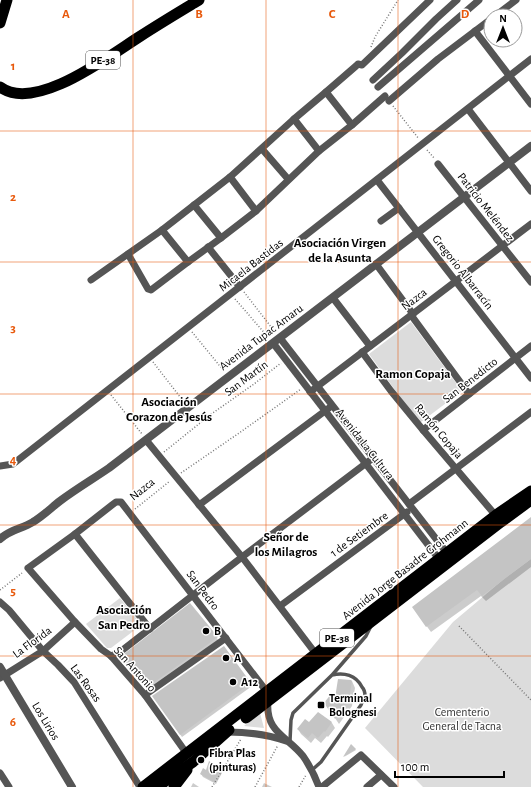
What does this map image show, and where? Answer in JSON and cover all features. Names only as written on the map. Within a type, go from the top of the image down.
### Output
[{"type":"highway","points":[[0,23],[7,0]]},
{"type":"highway","name":"PE-38","points":[[0,87],[8,92],[18,94],[39,91],[60,84],[83,73],[199,0]]},
{"type":"highway","name":"Avenida Jorge Basadre Grohmann","points":[[158,787],[190,758],[268,696],[376,618],[531,491]]},
{"type":"highway","name":"Avenida Jorge Basadre Grohmann","points":[[144,787],[190,758],[227,732],[316,654],[443,556],[498,519],[531,500]]},
{"type":"highway","points":[[174,787],[190,758]]},
{"type":"street","points":[[91,280],[162,230],[230,177],[358,64],[362,66],[430,0]]},
{"type":"street","points":[[373,80],[457,0]]},
{"type":"street","points":[[378,87],[479,0]]},
{"type":"street","points":[[506,8],[516,0]]},
{"type":"street","points":[[128,254],[148,289],[151,290],[256,211],[319,151],[438,58],[483,25]]},
{"type":"street","points":[[475,31],[531,104]]},
{"type":"street","name":"Micaela Bastidas","points":[[0,466],[13,464],[531,59]]},
{"type":"street","points":[[326,92],[352,125]]},
{"type":"street","points":[[468,109],[531,190]]},
{"type":"street","points":[[294,119],[319,151]]},
{"type":"street","name":"Avenida Tupac Amaru","points":[[0,539],[11,531],[27,525],[42,516],[61,500],[110,468],[531,146]]},
{"type":"street","points":[[262,148],[288,179]]},
{"type":"street","name":"Patricio Meléndez","points":[[438,164],[531,282]]},
{"type":"street","points":[[230,177],[256,211]]},
{"type":"street","name":"Gregorio Albarracín","points":[[377,180],[531,378]]},
{"type":"street","points":[[194,205],[222,238]]},
{"type":"street","points":[[381,221],[398,208]]},
{"type":"street","name":"Nazca","points":[[310,392],[531,224]]},
{"type":"street","points":[[162,230],[188,262]]},
{"type":"street","points":[[208,247],[240,287]]},
{"type":"street","points":[[376,264],[469,394]]},
{"type":"street","points":[[333,298],[370,346]]},
{"type":"street","name":"Avenida La Cultura","points":[[280,338],[410,506],[443,556]]},
{"type":"street","name":"Avenida La Cultura","points":[[273,343],[405,514],[443,556]]},
{"type":"street","name":"San Benedicto","points":[[423,430],[531,346]]},
{"type":"street","name":"Ramón Copaja","points":[[362,352],[391,391],[498,519]]},
{"type":"street","points":[[199,504],[332,406]]},
{"type":"street","name":"1 de Setiembre","points":[[280,606],[405,514],[410,506],[456,468],[531,412]]},
{"type":"street","points":[[146,440],[242,557],[316,654]]},
{"type":"street","points":[[111,656],[120,652],[373,458]]},
{"type":"street","name":"San Pedro","points":[[75,534],[116,502],[121,502],[226,638],[268,696]]},
{"type":"street","points":[[28,568],[75,534],[150,628]]},
{"type":"street","name":"San Antonio","points":[[28,568],[75,622],[101,649],[111,656],[145,695],[190,758]]},
{"type":"street","name":"Las Rosas","points":[[0,602],[9,610],[43,651],[63,669],[74,682],[140,787]]},
{"type":"street","name":"La Florida","points":[[2,677],[43,651],[75,622]]},
{"type":"street","points":[[145,695],[226,638]]},
{"type":"street","name":"Los Lirios","points":[[0,667],[2,677],[72,787]]},
{"type":"street","points":[[268,696],[268,712],[276,731],[290,742],[303,757],[312,770],[319,787]]},
{"type":"street","points":[[227,732],[245,732],[290,742]]},
{"type":"street","points":[[322,787],[361,755],[394,787]]},
{"type":"street","points":[[0,773],[9,787]]},
{"type":"street","points":[[367,787],[381,775]]},
{"type":"lane","points":[[290,742],[290,720],[293,713],[332,675],[366,636],[376,618]]},
{"type":"lane","points":[[312,770],[321,762],[361,705],[365,695],[359,682],[352,676],[340,674],[332,675]]},
{"type":"path","points":[[369,51],[398,0]]},
{"type":"path","points":[[387,98],[438,164]]},
{"type":"path","points":[[240,287],[280,338]]},
{"type":"path","points":[[231,294],[273,343]]},
{"type":"path","points":[[188,327],[229,377]]},
{"type":"path","points":[[150,358],[188,408]]},
{"type":"path","name":"San Martín","points":[[160,456],[210,416],[285,360]]},
{"type":"path","name":"Nazca","points":[[130,513],[176,476],[305,386]]},
{"type":"path","points":[[107,391],[146,440]]},
{"type":"path","points":[[0,590],[28,568]]},
{"type":"path","points":[[459,626],[531,700]]},
{"type":"path","points":[[212,787],[245,732]]},
{"type":"path","points":[[255,787],[280,739]]},
{"type":"path","points":[[299,787],[305,776],[312,770]]},
{"type":"green space","points":[[411,322],[462,391],[421,422],[418,422],[369,354]]},
{"type":"green space","name":"Cementerio General de Tacna","points":[[531,559],[531,787],[423,787],[365,728],[453,622],[504,579]]},
{"type":"green space","points":[[120,598],[140,623],[140,626],[111,648],[107,648],[86,624]]},
{"type":"green space","points":[[260,713],[264,728],[244,726]]},
{"type":"building","points":[[531,517],[531,559],[482,596],[477,590],[426,627],[412,607]]},
{"type":"building","points":[[190,603],[218,637],[146,688],[120,657]]},
{"type":"building","points":[[224,646],[251,683],[180,735],[152,696]]},
{"type":"building","points":[[338,679],[352,681],[349,699],[335,719],[324,703],[331,694],[335,698]]},
{"type":"building","points":[[318,712],[332,722],[325,732],[324,731],[318,738],[312,733],[308,738],[297,729],[305,719],[309,722]]},
{"type":"building","points":[[351,744],[356,749],[343,757]]},
{"type":"building","points":[[209,761],[221,769],[214,782],[200,774],[203,768],[206,770]]},
{"type":"place","name":"B","points":[[206,631]]},
{"type":"place","name":"A","points":[[226,658]]},
{"type":"place","name":"A12","points":[[233,682]]},
{"type":"place","name":"Terminal Bolognesi","points":[[321,705]]},
{"type":"place","name":"Fibra Plas (pinturas)","points":[[201,760]]},
{"type":"district","name":"Asociación Virgen de la Asunta","points":[[340,250]]},
{"type":"district","name":"Ramon Copaja","points":[[413,374]]},
{"type":"district","name":"Asociación Corazon de Jesús","points":[[169,410]]},
{"type":"district","name":"Señor de los Milagros","points":[[286,544]]},
{"type":"district","name":"Asociación San Pedro","points":[[124,618]]}]
